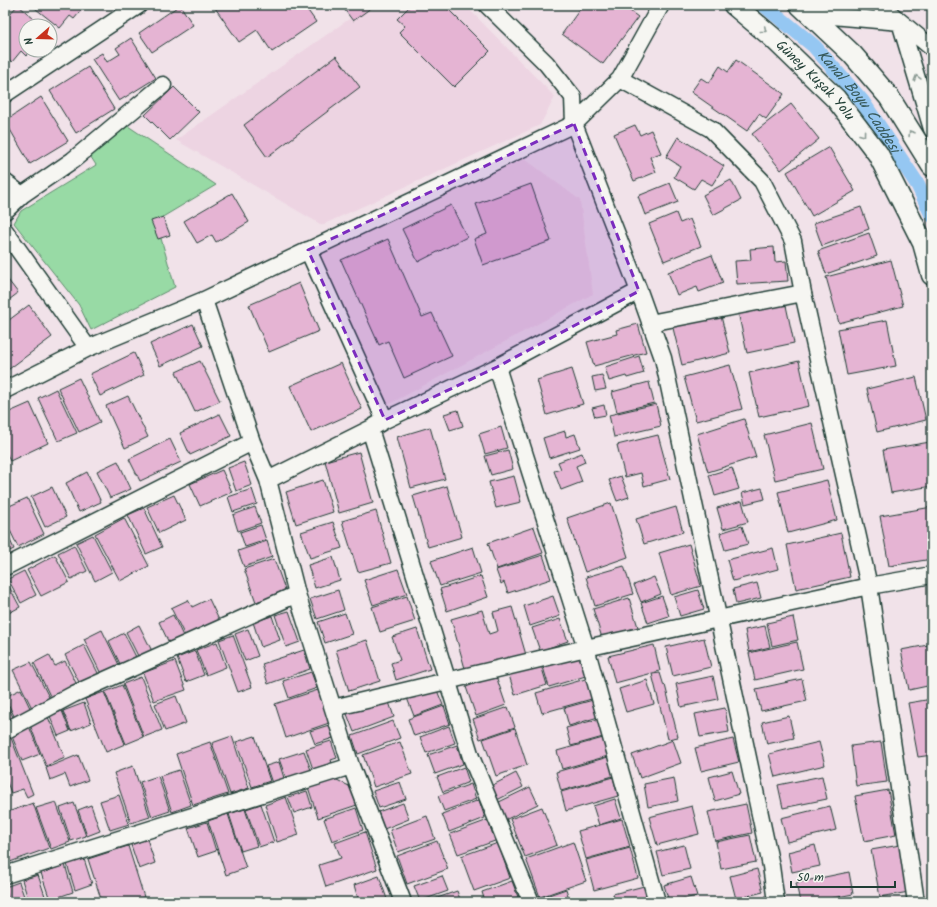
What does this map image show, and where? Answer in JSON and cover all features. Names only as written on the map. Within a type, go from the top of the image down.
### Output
[{"type":"main road","name":"Güney Kuşak Yolu","points":[[734,5],[772,37],[836,99],[878,154],[923,243],[932,275]]},
{"type":"main road","points":[[805,10],[852,54],[889,97],[932,166]]},
{"type":"street","points":[[5,94],[139,5]]},
{"type":"street","points":[[486,5],[546,63],[573,97],[574,124],[639,291],[663,358],[720,619],[771,866],[776,902]]},
{"type":"street","points":[[5,390],[88,348],[204,300],[574,124],[620,79],[661,5]]},
{"type":"street","points":[[880,5],[932,48]]},
{"type":"street","points":[[805,10],[900,22]]},
{"type":"street","points":[[900,22],[932,129]]},
{"type":"street","points":[[620,79],[711,129],[762,181],[793,241],[803,293],[869,586],[916,902]]},
{"type":"street","points":[[5,211],[22,195],[73,160],[163,85]]},
{"type":"street","points":[[5,182],[22,195]]},
{"type":"street","points":[[5,231],[88,348]]},
{"type":"street","points":[[308,250],[385,420]]},
{"type":"street","points":[[268,480],[385,420],[497,367],[639,291]]},
{"type":"street","points":[[650,323],[803,293]]},
{"type":"street","points":[[204,300],[252,442],[268,480],[297,594],[351,766],[403,902]]},
{"type":"street","points":[[497,367],[586,648],[657,902]]},
{"type":"street","points":[[370,429],[471,757],[531,902]]},
{"type":"street","points":[[5,567],[252,442]]},
{"type":"street","points":[[333,708],[448,682],[586,648],[869,586],[932,575]]},
{"type":"street","points":[[5,731],[74,694],[297,594]]},
{"type":"street","points":[[5,875],[351,766]]},
{"type":"highlighted area","points":[[574,124],[639,291],[497,367],[385,420],[308,250]]},
{"type":"shaded area","points":[[369,5],[465,5],[555,97],[540,125],[322,225],[176,140]]},
{"type":"shaded area","points":[[521,156],[580,200],[593,294],[386,406],[320,254]]},
{"type":"green space","points":[[128,126],[216,185],[156,221],[175,287],[91,330],[79,305],[14,223],[21,211],[96,165],[89,154]]},
{"type":"building","points":[[18,5],[33,18],[18,18],[18,55],[12,62],[5,56],[5,19]]},
{"type":"building","points":[[31,5],[81,5],[84,7],[74,19],[70,16],[60,28],[58,26],[58,18],[47,18]]},
{"type":"building","points":[[180,5],[193,25],[152,52],[139,33]]},
{"type":"building","points":[[213,5],[304,5],[316,22],[272,52],[257,30],[239,42]]},
{"type":"building","points":[[341,5],[375,5],[353,21]]},
{"type":"building","points":[[411,5],[444,5],[490,51],[454,87],[399,32],[405,26],[397,19]]},
{"type":"building","points":[[583,5],[622,5],[638,17],[603,64],[562,34]]},
{"type":"building","points":[[131,38],[156,78],[119,101],[92,59],[102,53],[107,62],[120,54],[116,48]]},
{"type":"building","points":[[336,56],[360,87],[267,157],[244,125]]},
{"type":"building","points":[[736,60],[784,94],[766,119],[759,114],[747,131],[691,92],[701,78],[709,83],[720,66],[728,72]]},
{"type":"building","points":[[88,67],[114,109],[76,133],[50,91]]},
{"type":"building","points":[[174,87],[199,112],[170,140],[145,115]]},
{"type":"building","points":[[41,97],[68,141],[30,164],[5,121]]},
{"type":"building","points":[[791,104],[819,139],[781,170],[752,134]]},
{"type":"building","points":[[635,125],[640,135],[651,130],[661,153],[650,157],[656,172],[634,181],[614,134]]},
{"type":"building","points":[[678,137],[724,166],[712,185],[701,179],[694,189],[674,177],[680,166],[666,157]]},
{"type":"building","points":[[829,147],[855,191],[812,216],[787,172]]},
{"type":"building","points":[[731,180],[741,200],[713,215],[703,195]]},
{"type":"building","points":[[670,183],[678,202],[645,215],[638,196]]},
{"type":"building","points":[[531,184],[551,241],[483,265],[474,239],[487,234],[476,204]]},
{"type":"building","points":[[232,193],[249,222],[216,242],[212,235],[197,243],[184,221]]},
{"type":"building","points":[[451,205],[467,237],[418,262],[402,229]]},
{"type":"building","points":[[861,207],[869,229],[822,246],[814,223]]},
{"type":"building","points":[[676,213],[680,223],[690,219],[701,246],[664,261],[649,224]]},
{"type":"building","points":[[163,217],[170,235],[158,239],[151,221]]},
{"type":"building","points":[[869,233],[877,256],[826,274],[818,251]]},
{"type":"building","points":[[388,239],[422,317],[432,313],[452,356],[404,378],[388,341],[379,345],[341,260]]},
{"type":"building","points":[[774,247],[775,262],[786,261],[788,281],[737,284],[735,261],[751,260],[750,249]]},
{"type":"building","points":[[712,255],[723,283],[699,292],[697,287],[677,295],[668,272]]},
{"type":"building","points":[[891,260],[903,306],[839,323],[826,277]]},
{"type":"building","points":[[5,276],[18,293],[5,303]]},
{"type":"building","points":[[299,283],[319,331],[269,352],[249,305]]},
{"type":"building","points":[[785,301],[794,343],[747,353],[738,312]]},
{"type":"building","points":[[29,305],[52,337],[5,372],[5,323]]},
{"type":"building","points":[[720,312],[730,353],[682,365],[672,324]]},
{"type":"building","points":[[887,320],[896,366],[847,375],[838,329]]},
{"type":"building","points":[[193,324],[203,346],[160,366],[150,344]]},
{"type":"building","points":[[638,324],[646,352],[594,366],[587,342],[617,334],[616,330]]},
{"type":"building","points":[[134,353],[144,375],[100,396],[90,374]]},
{"type":"building","points":[[639,356],[644,373],[609,381],[605,367]]},
{"type":"building","points":[[200,361],[220,401],[195,412],[176,372]]},
{"type":"building","points":[[799,361],[809,406],[759,417],[749,373]]},
{"type":"building","points":[[341,363],[362,409],[311,432],[290,386]]},
{"type":"building","points":[[730,365],[742,409],[696,421],[684,377]]},
{"type":"building","points":[[572,369],[583,404],[547,415],[537,380]]},
{"type":"building","points":[[602,375],[606,389],[595,391],[592,377]]},
{"type":"building","points":[[916,377],[926,420],[877,432],[867,389]]},
{"type":"building","points":[[79,378],[100,422],[79,432],[58,388]]},
{"type":"building","points":[[649,382],[654,403],[617,412],[612,392]]},
{"type":"building","points":[[56,389],[77,433],[58,441],[38,398]]},
{"type":"building","points":[[128,396],[148,437],[125,448],[106,406]]},
{"type":"building","points":[[30,403],[48,443],[10,461],[5,450],[5,414]]},
{"type":"building","points":[[656,404],[661,426],[614,437],[609,415]]},
{"type":"building","points":[[604,405],[606,415],[595,417],[592,408]]},
{"type":"building","points":[[458,410],[463,426],[450,430],[444,414]]},
{"type":"building","points":[[220,414],[231,436],[190,455],[180,433]]},
{"type":"building","points":[[744,419],[756,457],[708,472],[697,434]]},
{"type":"building","points":[[812,423],[823,469],[775,480],[764,435]]},
{"type":"building","points":[[430,427],[445,479],[411,488],[397,437]]},
{"type":"building","points":[[501,427],[507,448],[485,454],[479,434]]},
{"type":"building","points":[[565,431],[566,437],[575,434],[580,448],[549,458],[543,438]]},
{"type":"building","points":[[658,435],[670,479],[644,486],[641,473],[625,477],[617,445]]},
{"type":"building","points":[[170,439],[181,462],[140,481],[129,459]]},
{"type":"building","points":[[930,442],[932,453],[932,486],[891,493],[883,450]]},
{"type":"building","points":[[508,450],[513,469],[491,475],[485,456]]},
{"type":"building","points":[[359,452],[373,503],[339,513],[325,461]]},
{"type":"building","points":[[582,453],[585,462],[576,466],[582,482],[561,490],[554,471],[561,469],[558,462]]},
{"type":"building","points":[[118,461],[131,489],[110,498],[97,471]]},
{"type":"building","points":[[244,462],[252,485],[236,491],[228,468]]},
{"type":"building","points":[[732,468],[739,489],[715,496],[709,475]]},
{"type":"building","points":[[222,470],[232,492],[200,506],[190,484]]},
{"type":"building","points":[[87,472],[101,502],[79,512],[66,483]]},
{"type":"building","points":[[514,476],[521,502],[496,508],[489,482]]},
{"type":"building","points":[[621,476],[629,497],[617,501],[609,480]]},
{"type":"building","points":[[323,480],[333,512],[296,524],[286,492]]},
{"type":"building","points":[[827,480],[837,520],[788,533],[778,492]]},
{"type":"building","points":[[447,486],[462,537],[428,547],[413,496]]},
{"type":"building","points":[[52,487],[66,517],[45,527],[31,497]]},
{"type":"building","points":[[762,488],[765,499],[745,504],[742,493]]},
{"type":"building","points":[[252,489],[257,504],[233,512],[228,497]]},
{"type":"building","points":[[174,495],[186,520],[159,533],[147,507]]},
{"type":"building","points":[[27,498],[44,534],[18,547],[5,520],[5,508]]},
{"type":"building","points":[[742,501],[748,522],[723,529],[717,508]]},
{"type":"building","points":[[611,503],[628,557],[585,572],[567,518]]},
{"type":"building","points":[[255,507],[261,523],[238,531],[233,515]]},
{"type":"building","points":[[676,507],[683,532],[644,544],[636,519]]},
{"type":"building","points":[[932,507],[932,559],[889,566],[880,516]]},
{"type":"building","points":[[144,508],[162,547],[146,554],[128,515]]},
{"type":"building","points":[[376,511],[391,563],[358,572],[342,521]]},
{"type":"building","points":[[124,518],[149,566],[120,581],[95,534]]},
{"type":"building","points":[[333,522],[342,548],[310,558],[301,532]]},
{"type":"building","points":[[261,525],[266,540],[245,547],[240,532]]},
{"type":"building","points":[[742,526],[748,544],[725,550],[720,533]]},
{"type":"building","points":[[534,527],[543,553],[497,569],[488,543]]},
{"type":"building","points":[[5,529],[14,549],[5,553]]},
{"type":"building","points":[[841,533],[850,577],[796,589],[787,545]]},
{"type":"building","points":[[93,535],[112,572],[95,581],[76,543]]},
{"type":"building","points":[[267,541],[272,557],[244,567],[238,551]]},
{"type":"building","points":[[689,544],[701,586],[671,595],[659,553]]},
{"type":"building","points":[[74,545],[87,571],[71,579],[58,553]]},
{"type":"building","points":[[473,547],[481,573],[440,586],[431,561]]},
{"type":"building","points":[[773,548],[778,569],[733,581],[727,560]]},
{"type":"building","points":[[55,555],[69,582],[41,596],[27,570]]},
{"type":"building","points":[[543,555],[551,579],[508,593],[504,582],[501,584],[496,570]]},
{"type":"building","points":[[333,557],[340,580],[315,588],[308,565]]},
{"type":"building","points":[[274,559],[286,592],[256,602],[244,569]]},
{"type":"building","points":[[624,566],[633,594],[595,606],[586,577]]},
{"type":"building","points":[[398,569],[407,594],[373,605],[364,580]]},
{"type":"building","points":[[24,571],[36,595],[21,603],[8,579]]},
{"type":"building","points":[[481,576],[488,597],[447,611],[440,589]]},
{"type":"building","points":[[654,577],[661,594],[641,602],[634,585]]},
{"type":"building","points":[[5,579],[20,607],[5,615]]},
{"type":"building","points":[[757,583],[761,598],[736,604],[733,589]]},
{"type":"building","points":[[338,590],[344,610],[317,619],[310,599]]},
{"type":"building","points":[[698,590],[704,609],[680,616],[674,597]]},
{"type":"building","points":[[407,596],[415,621],[380,632],[372,607]]},
{"type":"building","points":[[553,596],[560,616],[530,626],[524,606]]},
{"type":"building","points":[[662,596],[669,616],[648,623],[641,603]]},
{"type":"building","points":[[629,598],[638,627],[602,638],[593,609]]},
{"type":"building","points":[[209,599],[219,620],[185,636],[171,608],[188,600],[192,607]]},
{"type":"building","points":[[512,607],[526,655],[466,672],[451,619],[482,610],[489,634],[498,631],[493,612]]},
{"type":"building","points":[[289,611],[300,642],[286,647],[275,615]]},
{"type":"building","points":[[345,613],[352,634],[325,643],[318,622]]},
{"type":"building","points":[[173,615],[183,636],[169,643],[159,622]]},
{"type":"building","points":[[272,616],[280,640],[261,647],[253,622]]},
{"type":"building","points":[[793,617],[798,640],[772,646],[767,623]]},
{"type":"building","points":[[560,619],[568,641],[540,651],[532,628]]},
{"type":"building","points":[[139,625],[152,651],[139,658],[126,632]]},
{"type":"building","points":[[765,626],[770,647],[749,652],[745,630]]},
{"type":"building","points":[[248,629],[258,656],[245,661],[235,634]]},
{"type":"building","points":[[417,629],[430,669],[396,680],[391,663],[400,660],[392,637]]},
{"type":"building","points":[[102,630],[120,667],[102,676],[84,639]]},
{"type":"building","points":[[124,633],[137,659],[121,666],[109,641]]},
{"type":"building","points":[[233,635],[252,687],[238,692],[219,640]]},
{"type":"building","points":[[704,638],[711,667],[673,676],[666,647]]},
{"type":"building","points":[[367,640],[380,681],[349,691],[336,650]]},
{"type":"building","points":[[217,642],[226,667],[206,675],[196,650]]},
{"type":"building","points":[[797,642],[803,669],[755,680],[749,653]]},
{"type":"building","points":[[84,645],[100,677],[81,686],[65,655]]},
{"type":"building","points":[[654,645],[660,671],[615,683],[608,656]]},
{"type":"building","points":[[928,645],[928,647],[932,646],[932,685],[909,690],[901,650]]},
{"type":"building","points":[[304,650],[310,669],[268,684],[262,664]]},
{"type":"building","points":[[195,651],[204,675],[186,682],[177,658]]},
{"type":"building","points":[[49,655],[55,666],[65,661],[78,687],[52,700],[34,663]]},
{"type":"building","points":[[583,656],[589,675],[549,687],[543,667]]},
{"type":"building","points":[[175,661],[186,690],[154,701],[143,673]]},
{"type":"building","points":[[31,662],[51,701],[33,710],[13,670]]},
{"type":"building","points":[[541,665],[547,685],[515,695],[509,675]]},
{"type":"building","points":[[311,672],[317,688],[289,698],[283,681]]},
{"type":"building","points":[[660,673],[664,686],[665,685],[678,737],[668,739],[652,674]]},
{"type":"building","points":[[496,676],[506,705],[476,716],[466,687]]},
{"type":"building","points":[[713,676],[718,699],[681,707],[676,684]]},
{"type":"building","points":[[141,677],[162,730],[144,737],[123,684]]},
{"type":"building","points":[[589,678],[595,698],[542,713],[536,693]]},
{"type":"building","points":[[802,679],[807,701],[761,711],[756,689]]},
{"type":"building","points":[[647,680],[654,704],[626,712],[619,689]]},
{"type":"building","points":[[122,685],[143,737],[126,744],[105,692]]},
{"type":"building","points":[[436,688],[443,705],[414,716],[407,698]]},
{"type":"building","points":[[21,689],[31,710],[15,718],[5,697]]},
{"type":"building","points":[[318,690],[329,723],[286,738],[275,704]]},
{"type":"building","points":[[104,692],[125,744],[106,752],[85,699]]},
{"type":"building","points":[[176,696],[186,723],[165,731],[155,704]]},
{"type":"building","points":[[388,699],[394,717],[354,732],[347,714]]},
{"type":"building","points":[[932,699],[932,755],[918,757],[908,703]]},
{"type":"building","points":[[593,700],[598,717],[569,726],[564,708]]},
{"type":"building","points":[[5,701],[14,719],[5,724]]},
{"type":"building","points":[[84,703],[91,723],[71,731],[63,711]]},
{"type":"building","points":[[444,706],[450,724],[414,736],[408,719]]},
{"type":"building","points":[[508,707],[515,727],[480,739],[473,719]]},
{"type":"building","points":[[725,708],[729,732],[700,737],[695,714]]},
{"type":"building","points":[[62,711],[70,731],[58,736],[50,716]]},
{"type":"building","points":[[789,716],[794,738],[767,744],[762,722]]},
{"type":"building","points":[[48,717],[65,758],[46,766],[30,725]]},
{"type":"building","points":[[598,719],[603,737],[571,746],[566,728]]},
{"type":"building","points":[[393,721],[400,738],[358,754],[352,736]]},
{"type":"building","points":[[329,725],[333,738],[315,744],[310,731]]},
{"type":"building","points":[[29,726],[40,754],[22,761],[11,734]]},
{"type":"building","points":[[449,726],[455,743],[426,753],[420,737]]},
{"type":"building","points":[[515,728],[527,765],[496,776],[483,739]]},
{"type":"building","points":[[232,736],[249,788],[230,794],[212,743]]},
{"type":"building","points":[[255,736],[270,781],[252,787],[236,742]]},
{"type":"building","points":[[11,738],[33,794],[27,797],[23,789],[11,793],[5,777],[5,741]]},
{"type":"building","points":[[603,738],[608,756],[562,769],[557,751]]},
{"type":"building","points":[[733,739],[739,762],[701,771],[695,748]]},
{"type":"building","points":[[673,740],[681,763],[640,778],[632,755]]},
{"type":"building","points":[[331,741],[337,758],[331,760],[332,763],[313,769],[306,749]]},
{"type":"building","points":[[210,742],[228,794],[193,805],[176,754]]},
{"type":"building","points":[[400,742],[412,774],[374,787],[363,755]]},
{"type":"building","points":[[819,742],[825,765],[775,777],[769,754]]},
{"type":"building","points":[[881,742],[887,782],[856,786],[851,746]]},
{"type":"building","points":[[457,745],[463,764],[435,774],[428,755]]},
{"type":"building","points":[[304,751],[311,770],[286,778],[279,759]]},
{"type":"building","points":[[78,755],[88,780],[70,787],[65,774],[50,780],[46,768]]},
{"type":"building","points":[[608,757],[613,776],[561,791],[556,772]]},
{"type":"building","points":[[279,762],[284,778],[272,783],[266,766]]},
{"type":"building","points":[[133,766],[150,817],[131,823],[114,773]]},
{"type":"building","points":[[464,767],[469,782],[443,792],[437,777]]},
{"type":"building","points":[[179,770],[191,805],[172,812],[160,776]]},
{"type":"building","points":[[732,771],[739,794],[715,801],[709,777]]},
{"type":"building","points":[[516,773],[523,787],[497,800],[491,786]]},
{"type":"building","points":[[158,776],[170,811],[152,817],[140,782]]},
{"type":"building","points":[[822,776],[827,799],[783,808],[778,785]]},
{"type":"building","points":[[613,777],[618,796],[566,811],[561,792]]},
{"type":"building","points":[[333,778],[351,787],[357,805],[318,818],[308,787]]},
{"type":"building","points":[[674,778],[678,801],[648,807],[644,784]]},
{"type":"building","points":[[400,782],[406,799],[379,808],[373,791]]},
{"type":"building","points":[[471,784],[476,799],[444,811],[438,796]]},
{"type":"building","points":[[530,787],[538,804],[505,820],[497,803]]},
{"type":"building","points":[[888,790],[896,835],[864,841],[855,796]]},
{"type":"building","points":[[307,791],[312,807],[294,813],[288,797]]},
{"type":"building","points":[[119,795],[129,824],[110,830],[100,801]]},
{"type":"building","points":[[286,797],[299,835],[277,842],[265,805]]},
{"type":"building","points":[[615,799],[621,818],[599,825],[593,806]]},
{"type":"building","points":[[479,800],[485,818],[449,832],[442,814]]},
{"type":"building","points":[[56,802],[70,842],[51,849],[36,808]]},
{"type":"building","points":[[33,803],[49,848],[10,862],[5,848],[5,813]]},
{"type":"building","points":[[74,803],[86,836],[71,841],[60,808]]},
{"type":"building","points":[[403,803],[409,819],[384,829],[378,812]]},
{"type":"building","points":[[261,804],[274,842],[259,847],[246,809]]},
{"type":"building","points":[[746,804],[752,833],[715,841],[708,812]]},
{"type":"building","points":[[91,805],[100,831],[87,836],[78,810]]},
{"type":"building","points":[[692,806],[699,834],[657,845],[649,817]]},
{"type":"building","points":[[830,806],[836,830],[787,842],[781,818]]},
{"type":"building","points":[[542,807],[557,845],[525,857],[510,819]]},
{"type":"building","points":[[356,808],[363,830],[332,841],[324,819]]},
{"type":"building","points":[[245,809],[257,846],[241,851],[229,814]]},
{"type":"building","points":[[228,814],[246,868],[226,875],[208,821]]},
{"type":"building","points":[[427,816],[435,839],[398,852],[390,830]]},
{"type":"building","points":[[622,819],[630,847],[586,859],[578,831]]},
{"type":"building","points":[[488,820],[495,841],[458,854],[450,834]]},
{"type":"building","points":[[207,822],[216,851],[198,857],[188,828]]},
{"type":"building","points":[[365,832],[377,869],[326,887],[319,865],[341,858],[335,843]]},
{"type":"building","points":[[750,835],[756,862],[721,869],[716,842]]},
{"type":"building","points":[[147,839],[155,863],[139,869],[131,845]]},
{"type":"building","points":[[437,841],[448,869],[407,884],[397,856]]},
{"type":"building","points":[[573,842],[586,881],[540,897],[526,859]]},
{"type":"building","points":[[498,843],[510,878],[474,891],[461,856]]},
{"type":"building","points":[[684,845],[690,869],[663,875],[657,852]]},
{"type":"building","points":[[815,845],[820,866],[792,872],[788,852]]},
{"type":"building","points":[[900,845],[909,892],[880,897],[871,850]]},
{"type":"building","points":[[128,846],[144,897],[128,902],[102,902],[88,859]]},
{"type":"building","points":[[630,848],[638,878],[594,890],[586,860]]},
{"type":"building","points":[[84,859],[92,884],[75,890],[67,864]]},
{"type":"building","points":[[65,865],[73,892],[50,900],[41,873]]},
{"type":"building","points":[[757,869],[763,892],[736,899],[730,876]]},
{"type":"building","points":[[849,872],[853,894],[813,902],[800,902],[796,883]]},
{"type":"building","points":[[38,875],[47,902],[29,902],[22,880]]},
{"type":"building","points":[[379,876],[388,902],[359,902],[354,885]]},
{"type":"building","points":[[442,876],[448,891],[420,901],[414,886]]},
{"type":"building","points":[[691,877],[697,896],[669,902],[664,885]]},
{"type":"building","points":[[512,881],[518,897],[504,902],[485,902],[482,892]]},
{"type":"building","points":[[19,882],[26,902],[9,902],[5,887]]},
{"type":"building","points":[[644,886],[648,902],[615,902],[613,894]]},
{"type":"building","points":[[566,889],[570,902],[545,902],[543,897]]},
{"type":"building","points":[[457,891],[461,902],[426,902]]},
{"type":"waterway","name":"Kanal Boyu Caddesi","points":[[764,5],[814,46],[862,101],[918,185],[932,215]]}]
